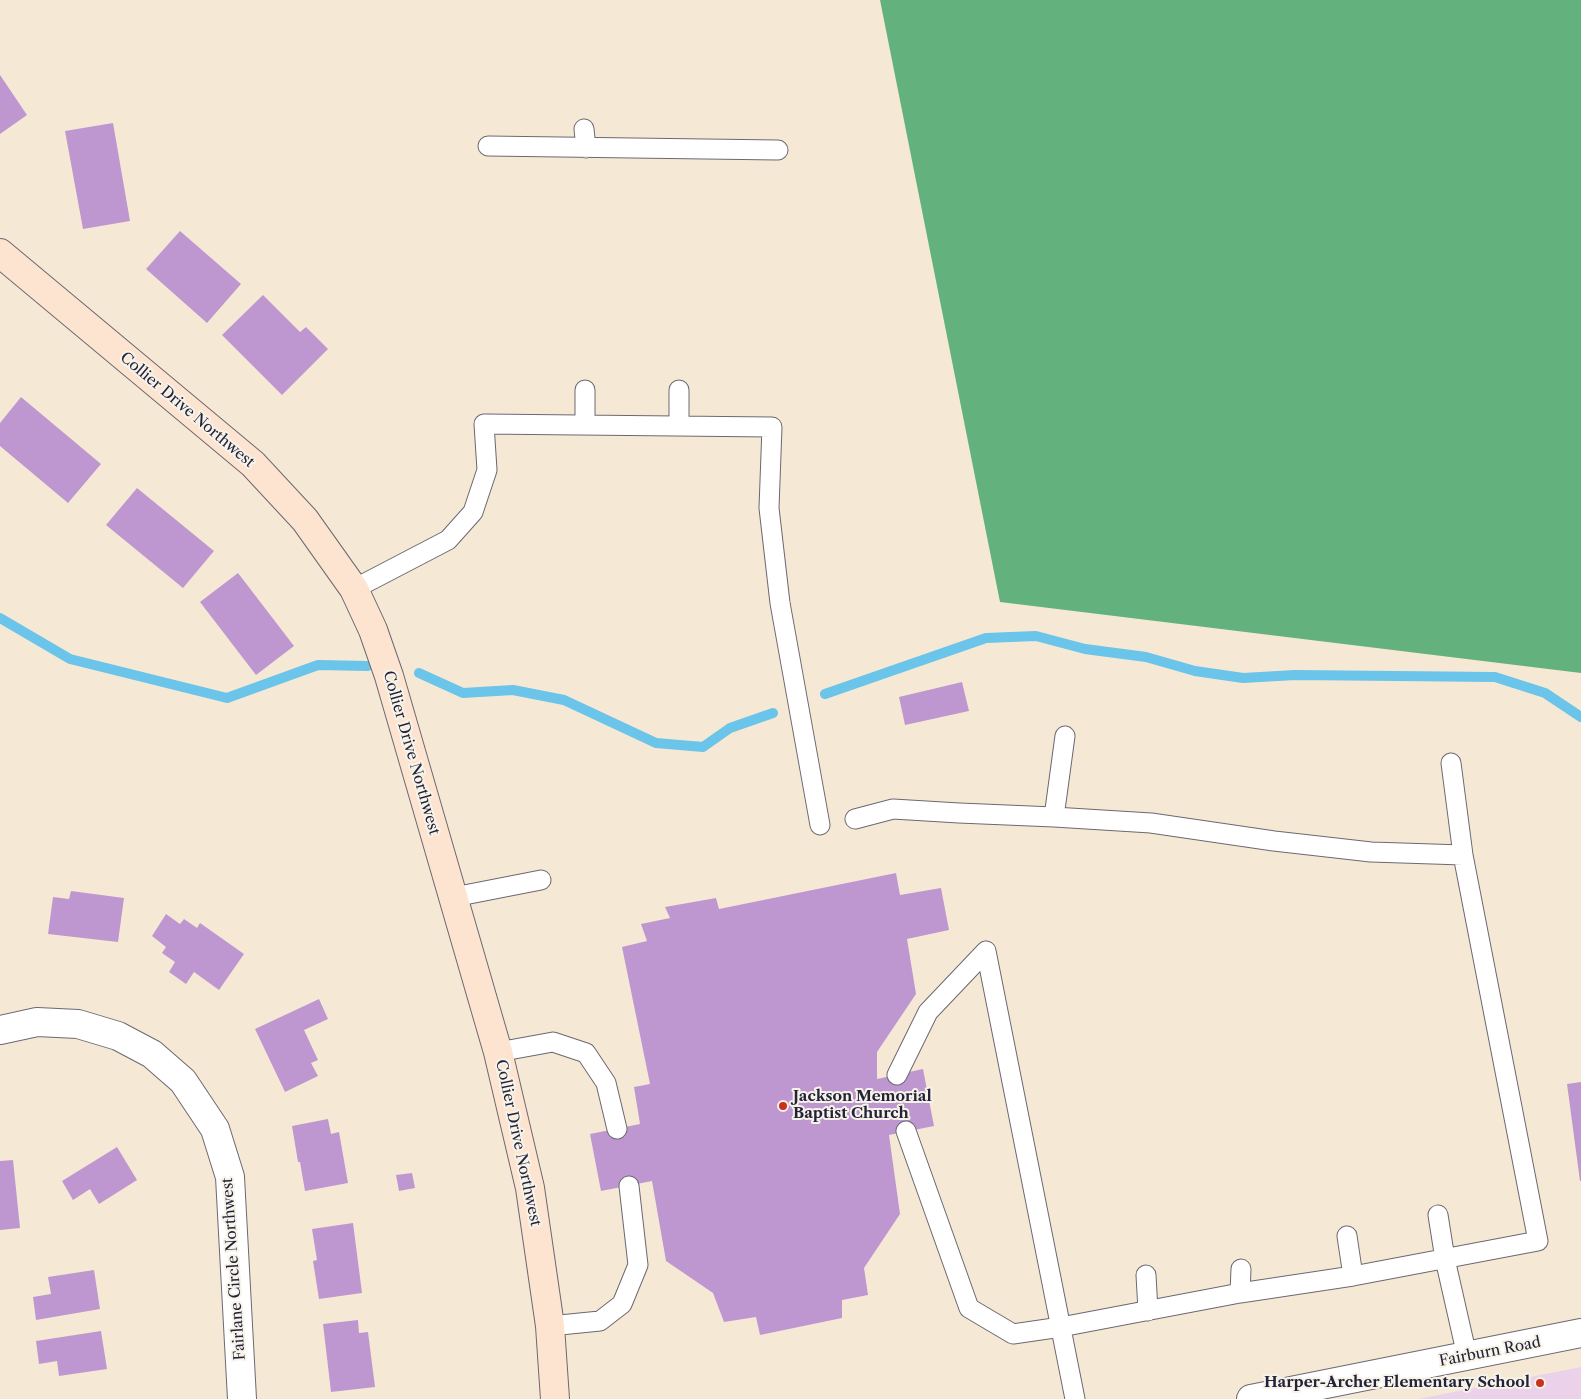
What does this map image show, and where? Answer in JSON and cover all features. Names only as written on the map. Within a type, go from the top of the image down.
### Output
[{"type":"main road","name":"Collier Drive Northwest","points":[[0,254],[253,464],[304,520],[354,589],[373,630],[389,676],[498,1052],[530,1188],[550,1326],[555,1399]]},
{"type":"street","name":"Fairlane Circle Northwest","points":[[0,1030],[37,1022],[78,1024],[118,1036],[152,1054],[183,1081],[215,1129],[230,1177],[242,1399]]},
{"type":"street","name":"Fairburn Road","points":[[1252,1399],[1581,1333]]},
{"type":"lane","points":[[584,128],[586,148]]},
{"type":"lane","points":[[488,146],[778,150]]},
{"type":"lane","points":[[585,390],[585,425]]},
{"type":"lane","points":[[679,390],[679,426]]},
{"type":"lane","points":[[354,589],[448,540],[473,512],[487,470],[484,424],[772,427],[769,508],[780,603],[820,825]]},
{"type":"lane","points":[[1054,817],[1065,736]]},
{"type":"lane","points":[[906,1131],[969,1308],[1013,1334],[1061,1327],[1240,1293],[1353,1276],[1538,1241],[1463,855],[1452,763]]},
{"type":"lane","points":[[855,819],[893,809],[959,814],[1054,817],[1151,823],[1274,842],[1371,852],[1463,855]]},
{"type":"lane","points":[[454,897],[541,880]]},
{"type":"lane","points":[[897,1075],[928,1012],[986,951],[1075,1399]]},
{"type":"lane","points":[[498,1052],[552,1042],[586,1053],[606,1083],[617,1129]]},
{"type":"lane","points":[[550,1326],[600,1321],[622,1304],[638,1265],[629,1186]]},
{"type":"lane","points":[[1438,1215],[1445,1259],[1467,1356]]},
{"type":"lane","points":[[1347,1236],[1353,1276]]},
{"type":"lane","points":[[1240,1269],[1240,1293]]},
{"type":"lane","points":[[1146,1275],[1148,1311]]},
{"type":"shaded area","name":"Harper-Archer Elementary School","points":[[1581,1367],[1581,1399],[1418,1399]]},
{"type":"green space","points":[[880,0],[1581,0],[1581,673],[1000,602]]},
{"type":"building","points":[[0,75],[27,115],[0,134]]},
{"type":"building","points":[[113,123],[130,221],[83,229],[65,131]]},
{"type":"building","points":[[180,231],[241,284],[207,323],[146,269]]},
{"type":"building","points":[[263,295],[300,332],[306,327],[328,349],[282,395],[222,335]]},
{"type":"building","points":[[21,397],[101,464],[68,503],[0,446],[0,423]]},
{"type":"building","points":[[137,488],[214,551],[183,588],[106,525]]},
{"type":"building","points":[[238,573],[294,646],[256,675],[200,602]]},
{"type":"building","points":[[962,682],[969,711],[905,725],[899,697]]},
{"type":"building","name":"Jackson Memorial Baptist Church","points":[[896,873],[900,895],[941,888],[949,930],[907,939],[916,994],[877,1052],[877,1079],[923,1069],[934,1126],[889,1135],[900,1214],[864,1268],[868,1295],[842,1300],[842,1318],[760,1335],[756,1317],[724,1322],[713,1293],[666,1261],[652,1181],[601,1191],[590,1134],[640,1124],[634,1087],[650,1084],[622,947],[647,941],[641,924],[670,918],[665,907],[716,898],[719,909]]},
{"type":"building","points":[[71,891],[124,898],[118,942],[48,934],[53,897],[69,899]]},
{"type":"building","points":[[166,914],[180,924],[184,919],[197,928],[200,923],[244,954],[219,990],[194,972],[186,984],[169,972],[175,962],[162,953],[166,947],[152,936]]},
{"type":"building","points":[[319,999],[328,1019],[304,1030],[318,1060],[311,1063],[318,1076],[285,1092],[255,1029]]},
{"type":"building","points":[[1581,1082],[1581,1181],[1580,1181],[1567,1084]]},
{"type":"building","points":[[328,1119],[331,1134],[339,1132],[348,1183],[305,1191],[292,1126]]},
{"type":"building","points":[[117,1147],[137,1180],[99,1204],[90,1189],[73,1200],[62,1181]]},
{"type":"building","points":[[13,1160],[20,1228],[0,1230],[0,1161]]},
{"type":"building","points":[[412,1173],[415,1188],[399,1191],[396,1175]]},
{"type":"building","points":[[353,1223],[362,1293],[319,1299],[313,1261],[317,1260],[312,1229]]},
{"type":"building","points":[[94,1270],[100,1309],[36,1320],[33,1297],[51,1294],[48,1277]]},
{"type":"building","points":[[358,1320],[359,1333],[368,1332],[375,1387],[331,1392],[323,1324]]},
{"type":"building","points":[[101,1331],[107,1369],[59,1376],[57,1361],[39,1364],[36,1341]]},
{"type":"waterway","points":[[0,618],[70,659],[227,698],[318,665],[368,666]]},
{"type":"waterway","points":[[825,694],[986,638],[1036,636],[1085,649],[1146,657],[1195,671],[1243,678],[1295,675],[1495,677],[1545,693],[1581,717]]},
{"type":"waterway","points":[[419,673],[463,693],[513,690],[564,700],[656,743],[703,747],[730,728],[773,713]]},
{"type":"place","name":"Jackson Memorial Baptist Church","points":[[783,1106]]},
{"type":"place","name":"Harper-Archer Elementary School","points":[[1540,1383]]}]
